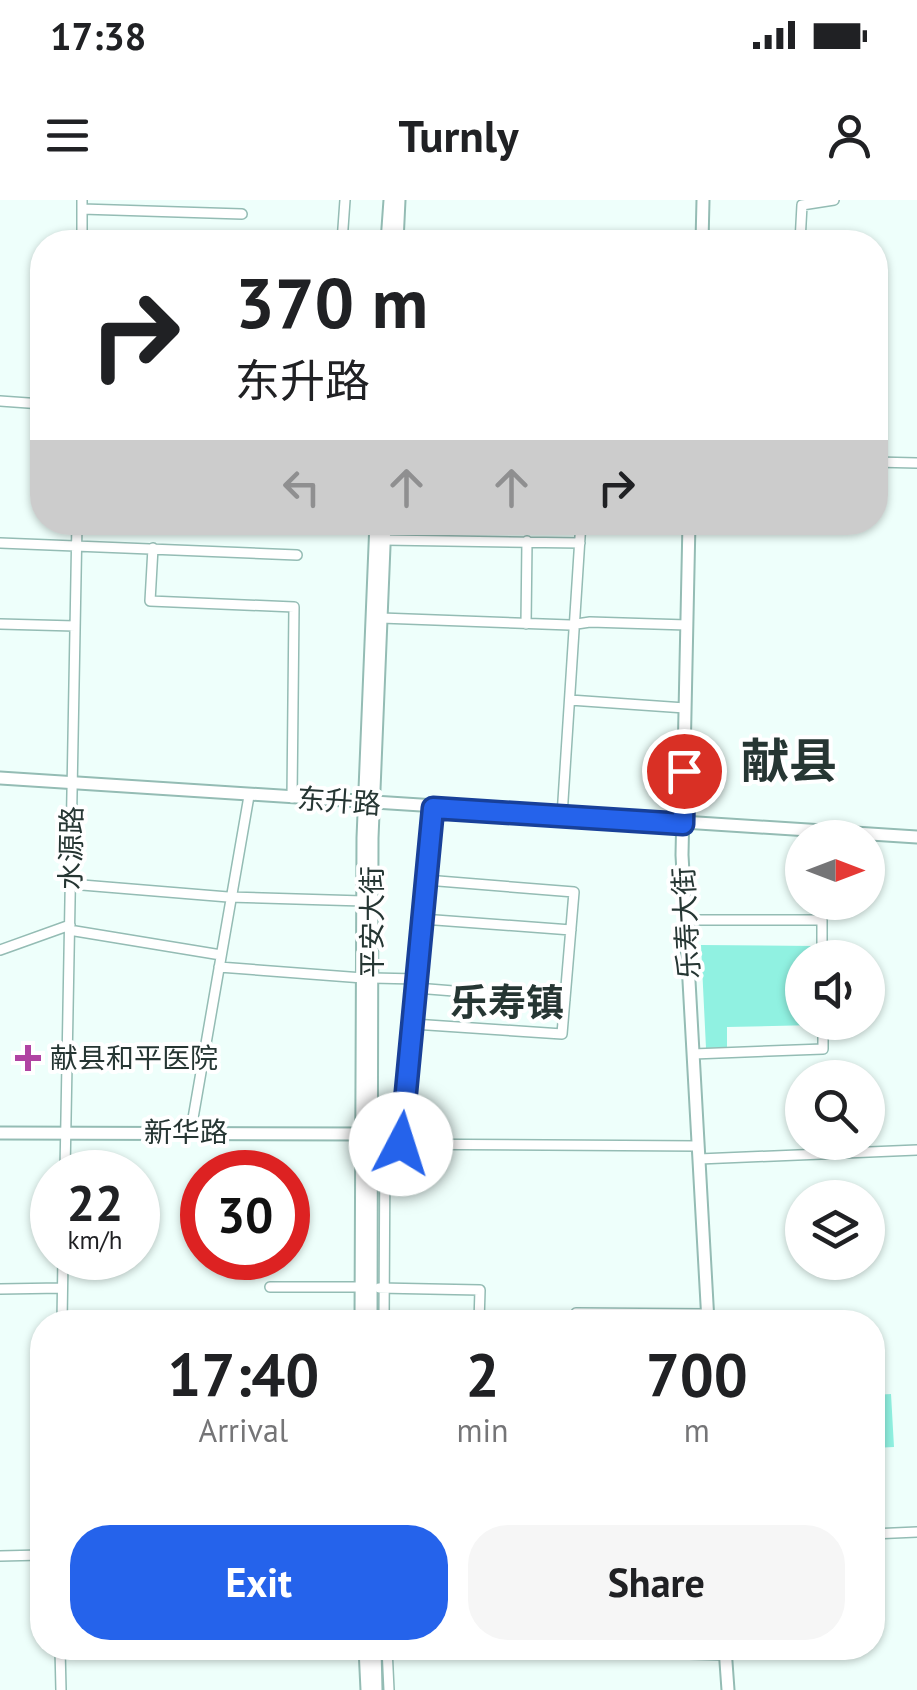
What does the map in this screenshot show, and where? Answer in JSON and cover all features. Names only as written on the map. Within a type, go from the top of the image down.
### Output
[{"type":"main road","points":[[389,230],[390,200]]},
{"type":"main road","points":[[398,230],[399,200]]},
{"type":"main road","points":[[702,230],[703,200]]},
{"type":"main road","name":"平安大街","points":[[371,1310],[368,978],[376,535]]},
{"type":"main road","name":"平安大街","points":[[368,978],[363,901],[385,535]]},
{"type":"main road","name":"乐寿大街","points":[[689,535],[683,824],[708,1310]]},
{"type":"main road","name":"东升路","points":[[0,778],[917,837]]},
{"type":"main road","name":"新华路","points":[[0,1130],[192,1124],[368,1133]]},
{"type":"main road","name":"新华路","points":[[66,1129],[368,1133]]},
{"type":"main road","name":"平安大街","points":[[365,1310],[372,1288]]},
{"type":"main road","points":[[366,1660],[367,1690]]},
{"type":"main road","points":[[375,1660],[376,1690]]},
{"type":"main road","points":[[726,1660],[728,1690]]},
{"type":"street","points":[[343,230],[345,200]]},
{"type":"street","points":[[801,230],[802,204],[834,200]]},
{"type":"street","points":[[82,230],[82,204],[242,214]]},
{"type":"street","points":[[0,401],[30,403]]},
{"type":"street","points":[[888,462],[917,462]]},
{"type":"street","name":"水源路","points":[[66,1150],[76,535]]},
{"type":"street","points":[[562,816],[581,535]]},
{"type":"street","points":[[385,540],[580,543]]},
{"type":"street","points":[[526,624],[527,542]]},
{"type":"street","points":[[0,543],[297,555]]},
{"type":"street","points":[[154,548],[150,600],[294,607],[292,798]]},
{"type":"street","points":[[381,618],[687,625]]},
{"type":"street","points":[[0,624],[75,626]]},
{"type":"street","points":[[570,700],[685,708]]},
{"type":"street","points":[[192,1124],[249,796]]},
{"type":"street","points":[[401,1144],[433,808]]},
{"type":"street","points":[[413,1024],[562,1034],[574,892],[426,880]]},
{"type":"street","points":[[70,884],[231,897],[363,901]]},
{"type":"street","points":[[422,919],[570,930]]},
{"type":"street","points":[[686,920],[822,920],[822,940]]},
{"type":"street","points":[[0,950],[70,927],[220,961],[565,1000]]},
{"type":"street","points":[[692,1054],[823,1049],[823,1040]]},
{"type":"street","points":[[368,1133],[386,1144],[698,1152],[917,1150]]},
{"type":"street","points":[[380,1310],[372,1288],[386,1144]]},
{"type":"street","points":[[62,1280],[62,1310]]},
{"type":"street","points":[[270,1287],[480,1290],[479,1310]]},
{"type":"street","points":[[0,1290],[62,1288]]},
{"type":"street","points":[[885,1533],[917,1532]]},
{"type":"street","points":[[0,1556],[30,1555]]},
{"type":"street","points":[[61,1660],[62,1690]]},
{"type":"street","points":[[388,1660],[389,1690]]},
{"type":"green space","points":[[701,945],[785,946],[785,1026],[727,1027],[727,1047],[706,1048]]},
{"type":"green space","points":[[885,1394],[891,1394],[894,1447],[885,1447]]},
{"type":"place","name":"献县和平医院","points":[[28,1058]]},
{"type":"district","name":"献县","points":[[789,761]]},
{"type":"district","name":"乐寿镇","points":[[507,1003]]},
{"type":"route","points":[[401,1144],[433,808],[683,824],[684,771]]}]
